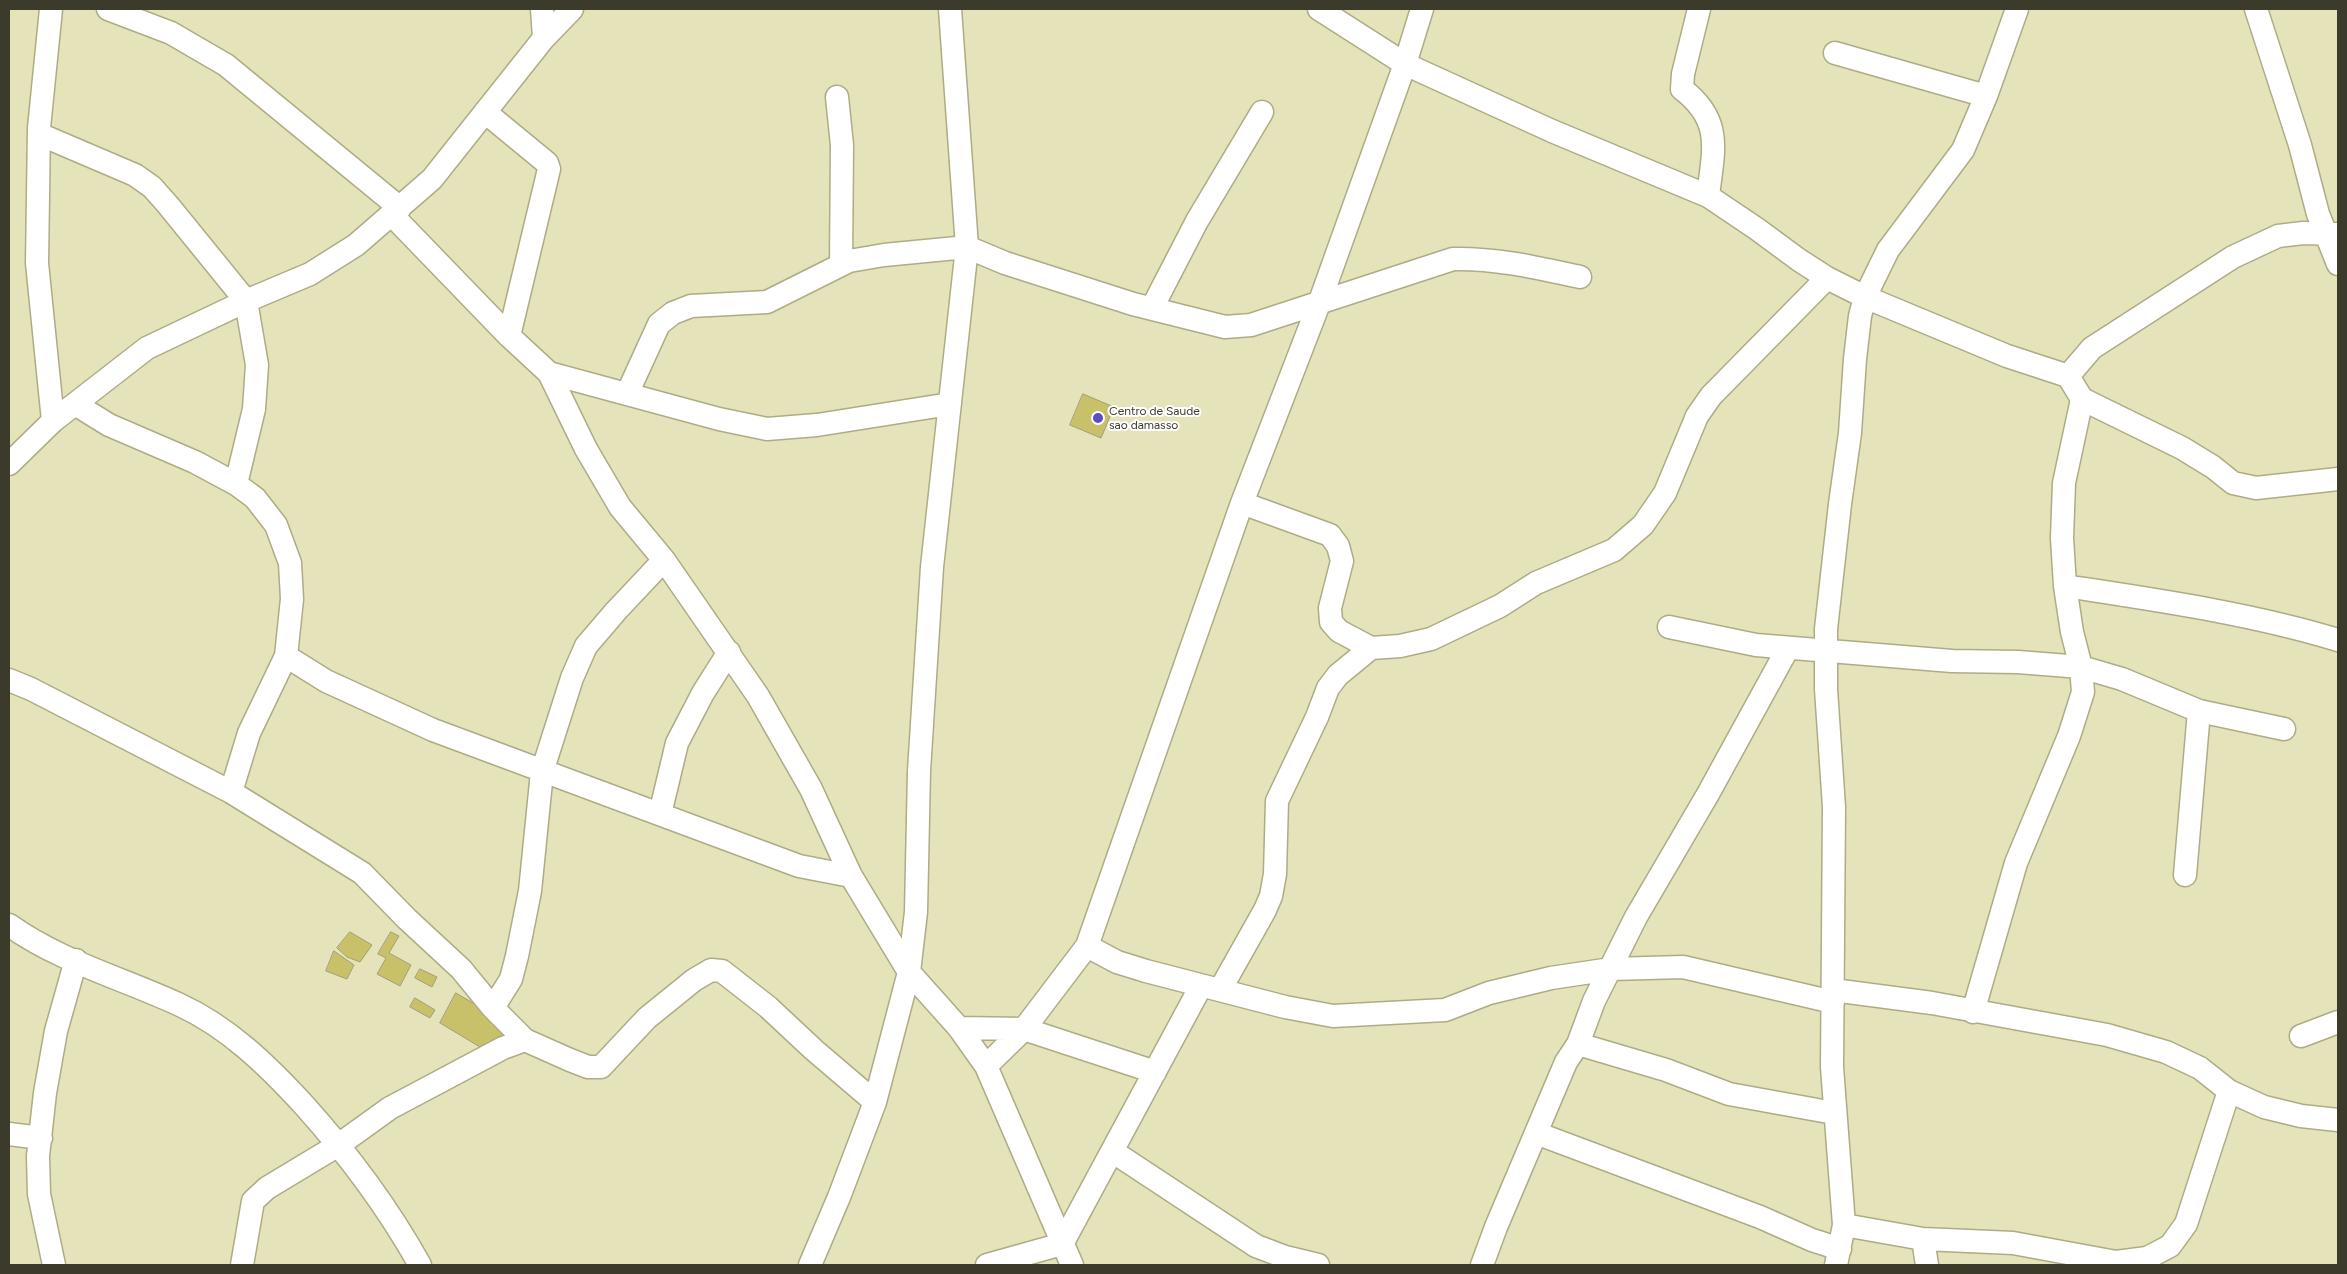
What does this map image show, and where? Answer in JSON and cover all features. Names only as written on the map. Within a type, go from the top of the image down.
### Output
[{"type":"street","points":[[47,9],[39,134],[37,263],[53,421]]},
{"type":"street","points":[[108,9],[170,33],[226,65],[396,212],[509,336],[549,373],[586,449],[620,507],[664,560],[758,696],[811,789],[851,876],[909,972],[959,1028],[986,1066],[1072,1265]]},
{"type":"street","points":[[542,9],[544,38]]},
{"type":"street","points":[[9,464],[53,421],[147,348],[246,301],[310,274],[356,245],[432,179],[544,38],[572,9]]},
{"type":"street","points":[[810,1265],[840,1197],[875,1102],[909,972],[916,912],[919,771],[932,567],[967,248],[950,9]]},
{"type":"street","points":[[1318,9],[1405,64],[1552,131],[1708,196],[1828,278],[1865,297],[2007,356],[2068,376],[2082,399],[2182,448],[2213,467],[2233,483],[2244,487],[2285,486],[2338,479]]},
{"type":"street","points":[[986,1066],[1024,1029],[1086,946],[1242,504],[1320,301],[1405,64],[1422,9]]},
{"type":"street","points":[[1699,9],[1683,74],[1682,89],[1695,99],[1705,114],[1715,141],[1708,196]]},
{"type":"street","points":[[1536,1132],[1741,1210],[1812,1240],[1838,1257],[1844,1225],[1832,1068],[1834,807],[1826,689],[1826,629],[1850,433],[1855,358],[1865,297],[1888,250],[1963,150],[1986,96],[2017,9]]},
{"type":"street","points":[[2256,9],[2332,234],[2338,264]]},
{"type":"street","points":[[1836,53],[1986,96]]},
{"type":"street","points":[[837,97],[842,145],[841,265]]},
{"type":"street","points":[[485,112],[547,164],[549,169],[509,336]]},
{"type":"street","points":[[1152,308],[1197,221],[1262,112]]},
{"type":"street","points":[[39,134],[135,175],[152,187],[168,204],[246,301],[255,341],[257,374],[254,409],[236,484]]},
{"type":"street","points":[[2068,376],[2092,348],[2233,257],[2278,236],[2303,233],[2332,234]]},
{"type":"street","points":[[627,394],[659,324],[673,313],[691,306],[767,302],[849,261],[884,255],[967,248],[1005,263],[1152,308],[1225,327],[1251,325],[1452,259],[1475,258],[1504,262],[1580,277]]},
{"type":"street","points":[[1242,504],[1330,535],[1338,546],[1342,561],[1330,608],[1331,622],[1339,631],[1371,648],[1400,646],[1431,639],[1500,606],[1536,583],[1614,550],[1643,525],[1665,493],[1697,416],[1711,396],[1828,278]]},
{"type":"street","points":[[549,373],[719,419],[767,429],[817,425],[950,404]]},
{"type":"street","points":[[1973,1012],[2016,863],[2069,736],[2083,692],[2082,667],[2072,632],[2065,586],[2062,538],[2064,483],[2082,399]]},
{"type":"street","points":[[76,404],[109,425],[195,462],[236,484],[255,498],[276,525],[290,563],[292,599],[286,656],[249,733],[231,792]]},
{"type":"street","points":[[494,1008],[511,979],[517,956],[530,891],[542,772],[572,678],[586,646],[664,560]]},
{"type":"street","points":[[2065,586],[2166,601],[2303,629],[2338,640]]},
{"type":"street","points":[[1669,627],[1756,645],[1952,661],[2018,662],[2082,667],[2122,679],[2198,711],[2284,728]]},
{"type":"street","points":[[987,1265],[1062,1244],[1155,1072],[1210,988],[1265,910],[1271,896],[1275,874],[1274,821],[1277,801],[1317,717],[1328,688],[1338,675],[1371,648]]},
{"type":"street","points":[[1482,1265],[1536,1132],[1566,1062],[1578,1044],[1594,1001],[1636,917],[1768,688],[1788,648]]},
{"type":"street","points":[[660,814],[677,743],[703,693],[729,652]]},
{"type":"street","points":[[286,656],[326,682],[433,730],[799,866],[851,876]]},
{"type":"street","points":[[9,680],[31,689],[231,792],[362,873],[407,919],[461,969],[494,1008],[525,1040],[588,1067],[601,1067],[647,1018],[694,980],[712,970],[722,971],[768,1007],[814,1050],[875,1102]]},
{"type":"street","points":[[2185,875],[2198,711]]},
{"type":"street","points":[[9,925],[76,960],[181,1005],[228,1033],[270,1067],[340,1144],[380,1200],[420,1265]]},
{"type":"street","points":[[1086,946],[1117,962],[1285,1007],[1333,1016],[1400,1014],[1445,1010],[1498,991],[1551,978],[1611,969],[1682,967],[1833,996],[1932,1004],[2106,1035],[2166,1052],[2200,1068],[2229,1091],[2264,1107],[2301,1116],[2338,1120]]},
{"type":"street","points":[[54,1265],[39,1194],[38,1156],[45,1093],[56,1031],[76,960]]},
{"type":"street","points":[[2301,1036],[2338,1022]]},
{"type":"street","points":[[959,1028],[1024,1029],[1155,1072]]},
{"type":"street","points":[[242,1265],[253,1201],[266,1188],[340,1144],[390,1108],[503,1048],[525,1040]]},
{"type":"street","points":[[1578,1044],[1666,1070],[1729,1094],[1834,1113]]},
{"type":"street","points":[[1844,1225],[1923,1239],[2013,1243],[2116,1262],[2147,1258],[2170,1246],[2186,1224],[2229,1091]]},
{"type":"street","points":[[9,1134],[41,1138]]},
{"type":"street","points":[[1112,1151],[1256,1246],[1285,1257],[1318,1265]]},
{"type":"street","points":[[1923,1239],[1926,1265]]},
{"type":"building","points":[[1083,394],[1114,407],[1101,438],[1070,425]]},
{"type":"building","points":[[350,932],[372,945],[360,962],[347,957],[337,948]]},
{"type":"building","points":[[391,932],[399,936],[389,953],[411,965],[400,986],[377,974],[386,958],[378,954]]},
{"type":"building","points":[[334,951],[354,965],[347,979],[326,971]]},
{"type":"building","points":[[420,969],[437,977],[432,987],[415,978]]},
{"type":"building","points":[[456,993],[478,1006],[504,1033],[490,1053],[440,1023]]},
{"type":"building","points":[[415,998],[435,1010],[430,1018],[410,1007]]},
{"type":"place","name":"Centro de Saude sao damasso","points":[[1098,418]]}]
